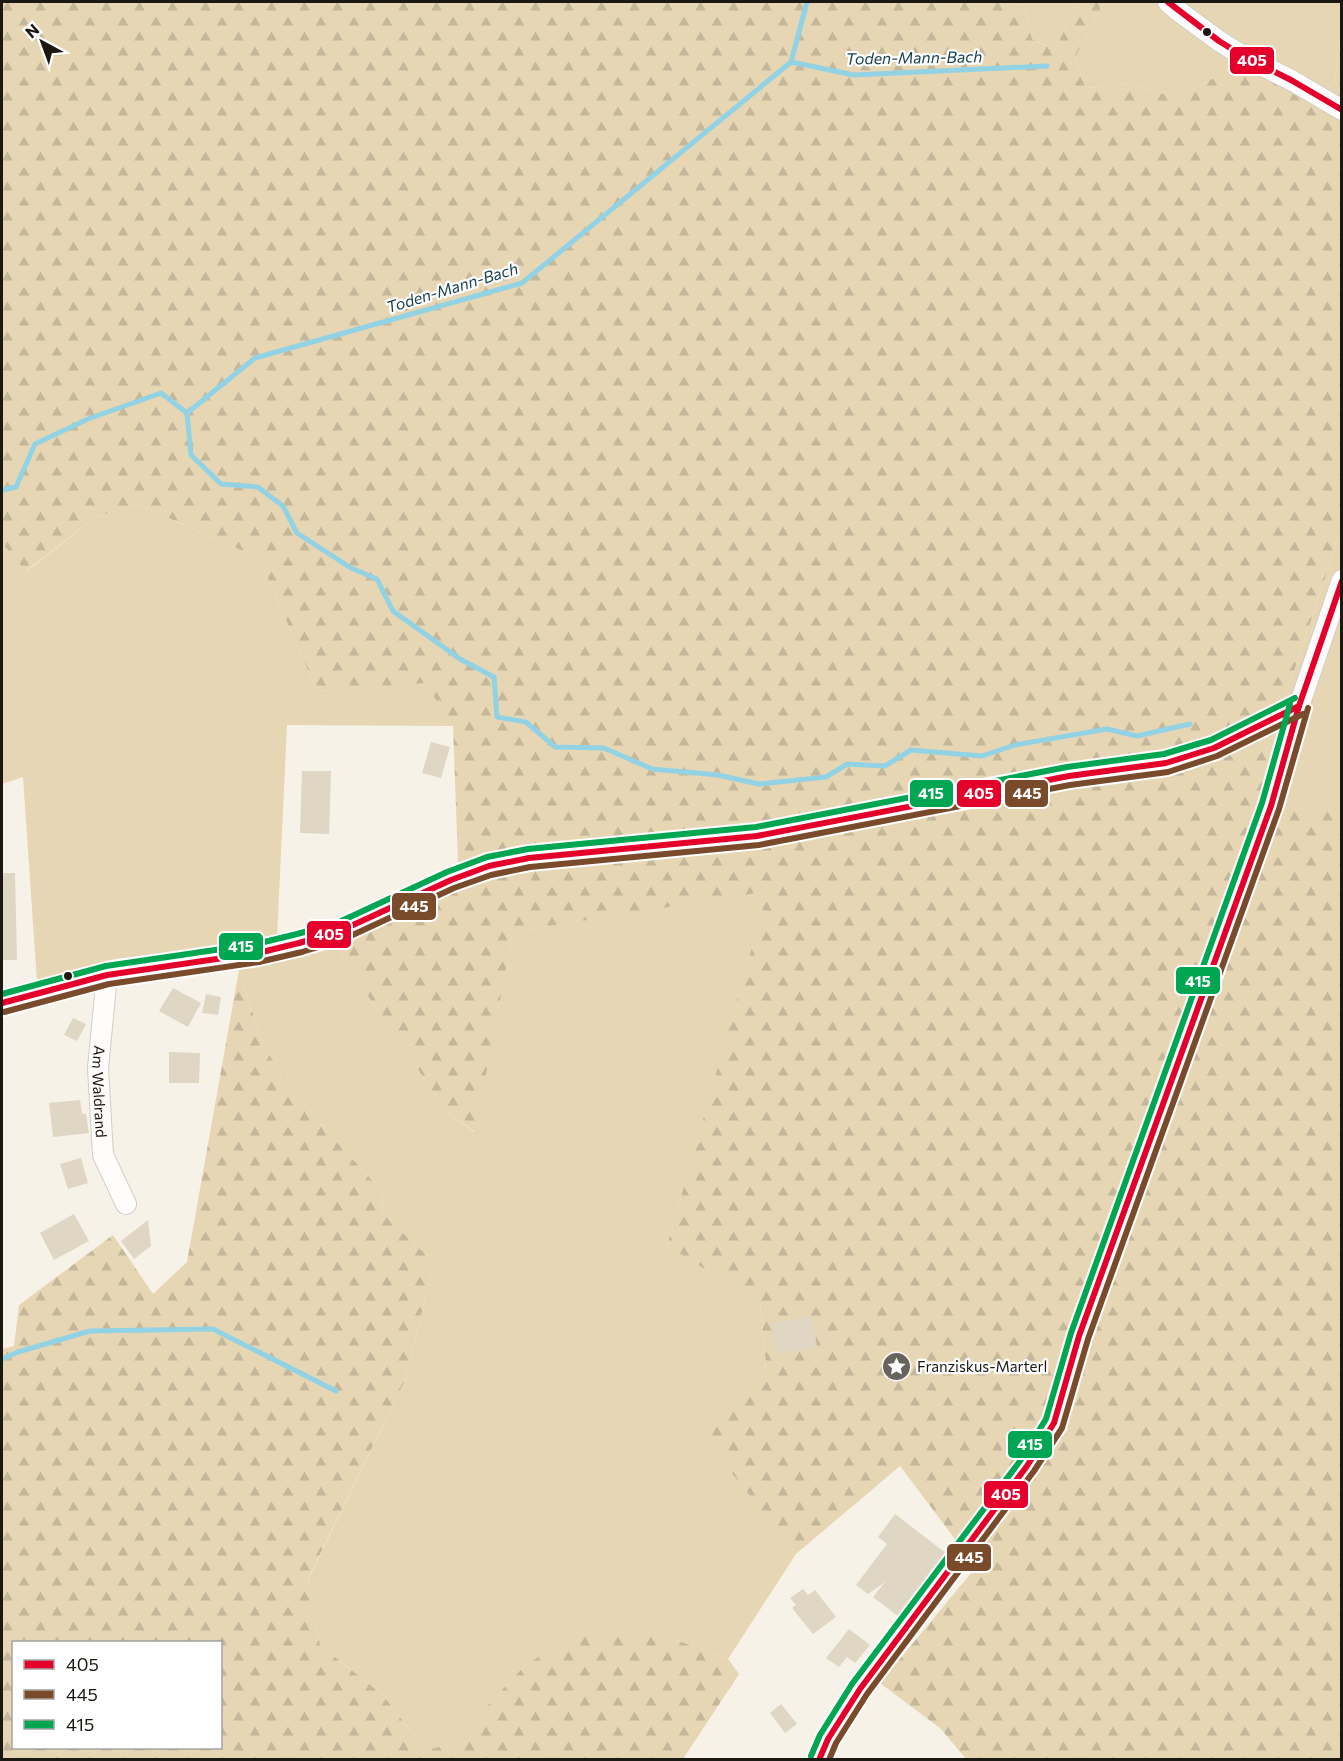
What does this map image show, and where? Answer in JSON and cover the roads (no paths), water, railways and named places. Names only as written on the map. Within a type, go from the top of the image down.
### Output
[{"type":"street","points":[[1168,2],[1235,51],[1291,80],[1341,110]]},
{"type":"street","points":[[819,1760],[839,1720],[860,1689],[1027,1466],[1054,1422],[1079,1336],[1271,806],[1299,706],[1341,580]]},
{"type":"street","points":[[2,1003],[107,975],[258,953],[299,943],[340,931],[451,880],[489,866],[529,858],[757,836],[1069,776],[1166,763],[1214,748],[1299,706]]},
{"type":"street","name":"Am Waldrand","points":[[107,975],[98,1068],[103,1155],[126,1204]]},
{"type":"waterway","points":[[791,62],[807,2]]},
{"type":"waterway","name":"Toden-Mann-Bach","points":[[2,490],[16,487],[35,444],[88,419],[161,393],[187,413],[255,358],[522,283],[791,62],[854,75],[1047,66]]},
{"type":"waterway","points":[[187,413],[191,455],[221,484],[258,487],[283,506],[297,533],[351,568],[377,579],[393,611],[460,659],[494,677],[497,717],[526,722],[555,747],[604,748],[652,769],[718,775],[759,784],[826,777],[847,764],[885,766],[911,750],[982,756],[1015,745],[1107,729],[1137,736],[1190,724]]},
{"type":"waterway","points":[[2,1359],[18,1352],[90,1331],[213,1329],[336,1391]]},
{"type":"place","name":"Franziskus-Marterl","points":[[896,1366]]}]
